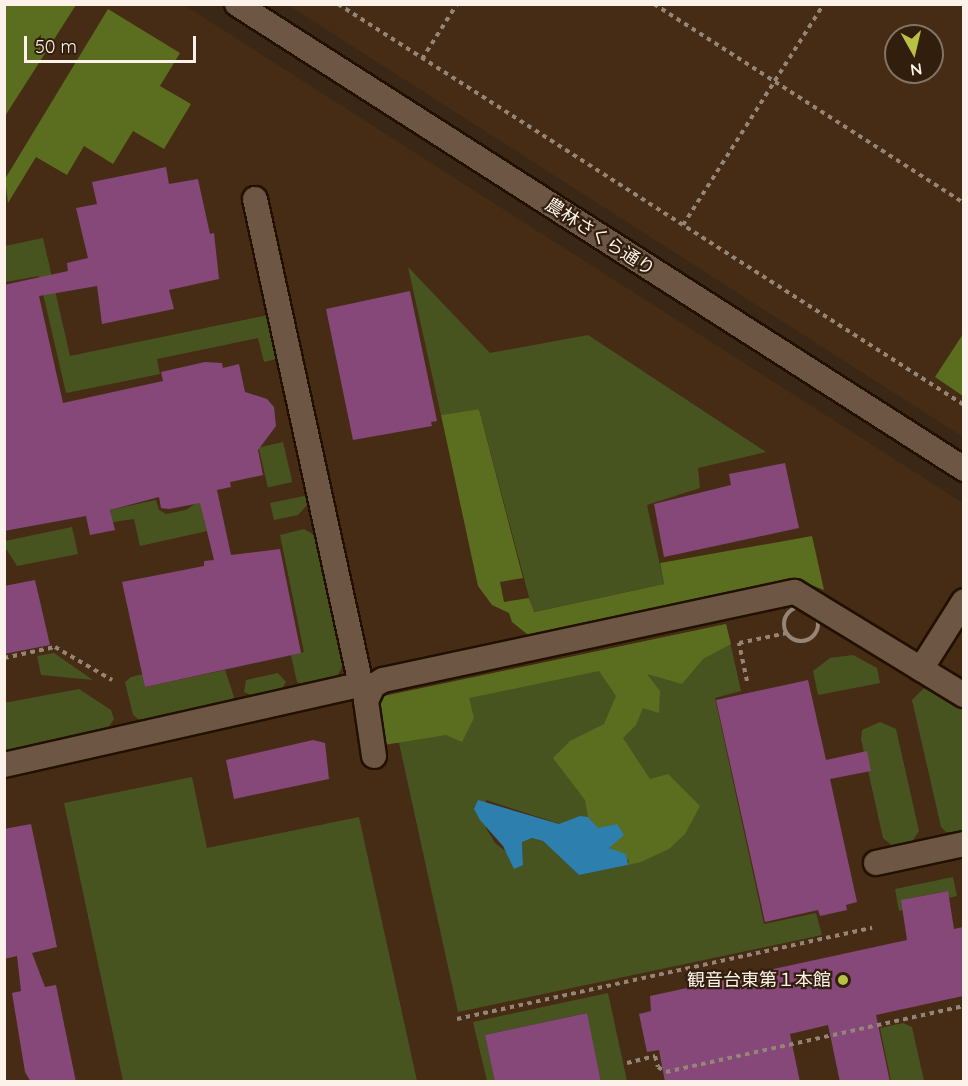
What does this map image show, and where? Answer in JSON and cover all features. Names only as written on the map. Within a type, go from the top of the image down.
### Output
[{"type":"street","name":"農林さくら通り","points":[[237,4],[963,469]]},
{"type":"street","points":[[255,199],[365,688],[374,756]]},
{"type":"street","points":[[4,765],[365,688],[383,680],[795,592],[963,695]]},
{"type":"street","points":[[921,669],[963,602]]},
{"type":"street","points":[[876,863],[963,844]]},
{"type":"path","points":[[338,4],[963,405]]},
{"type":"path","points":[[422,59],[457,4]]},
{"type":"path","points":[[654,4],[963,202]]},
{"type":"path","points":[[683,225],[824,4]]},
{"type":"path","points":[[747,681],[739,644],[787,633]]},
{"type":"path","points":[[4,658],[55,647],[112,680]]},
{"type":"path","points":[[457,1019],[872,928]]},
{"type":"path","points":[[627,1063],[655,1056],[658,1067],[666,1072],[963,1006]]},
{"type":"shaded area","points":[[5,5],[184,5],[963,503],[963,1081],[5,1082]]},
{"type":"shaded area","points":[[288,5],[963,5],[963,437]]},
{"type":"green space","points":[[4,5],[76,5],[5,116]]},
{"type":"green space","points":[[108,9],[180,53],[160,86],[191,104],[164,149],[133,131],[113,164],[84,146],[67,175],[36,157],[8,203],[5,179]]},
{"type":"green space","points":[[43,238],[70,356],[273,314],[281,358],[264,362],[258,338],[157,359],[160,374],[66,393],[39,276],[5,282],[5,246]]},
{"type":"green space","points":[[408,267],[490,353],[588,335],[766,452],[698,468],[700,488],[647,505],[664,584],[533,612],[479,409],[441,415]]},
{"type":"green space","points":[[963,334],[963,396],[935,377]]},
{"type":"green space","points":[[479,409],[523,578],[500,582],[504,602],[529,598],[534,612],[664,584],[660,563],[812,536],[824,590],[798,580],[532,638],[512,622],[509,613],[492,605],[478,586],[441,415]]},
{"type":"green space","points":[[283,442],[292,482],[268,488],[259,448]]},
{"type":"green space","points":[[216,489],[204,520],[207,531],[140,546],[134,519],[113,522],[110,510],[156,500],[159,510],[166,514],[186,510]]},
{"type":"green space","points":[[309,495],[310,502],[298,515],[274,520],[270,503]]},
{"type":"green space","points":[[72,527],[78,554],[17,566],[5,547],[5,541]]},
{"type":"green space","points":[[304,529],[316,536],[345,662],[335,680],[305,686],[297,682],[291,655],[304,652],[280,535]]},
{"type":"green space","points":[[726,624],[741,691],[715,698],[764,924],[816,913],[822,935],[458,1012],[399,743],[384,696]],"holes":[[[486,800],[560,824],[588,817],[628,865],[579,875],[543,841],[532,838],[522,842],[523,865],[495,843],[486,828]]]},
{"type":"green space","points":[[726,624],[731,644],[703,659],[682,684],[647,674],[660,691],[659,713],[643,708],[636,725],[623,738],[650,779],[668,774],[700,806],[685,834],[669,849],[641,862],[628,865],[629,860],[609,848],[617,824],[598,829],[588,817],[585,800],[553,758],[570,741],[604,724],[616,696],[599,671],[469,698],[474,718],[462,742],[446,735],[384,745],[376,707],[384,696]]},
{"type":"green space","points":[[54,653],[93,680],[41,675],[37,656]]},
{"type":"green space","points":[[853,655],[877,668],[880,683],[818,695],[813,671],[830,658]]},
{"type":"green space","points":[[225,670],[234,697],[232,702],[141,721],[133,715],[125,682],[131,677],[143,674],[145,687]]},
{"type":"green space","points":[[278,673],[286,682],[279,693],[255,697],[244,692],[246,680]]},
{"type":"green space","points":[[924,688],[963,709],[963,832],[946,832],[941,827],[912,700]]},
{"type":"green space","points":[[79,689],[111,710],[114,719],[106,731],[5,754],[4,703]]},
{"type":"green space","points":[[880,722],[896,729],[919,831],[909,846],[895,848],[883,838],[861,739],[862,730]]},
{"type":"green space","points":[[192,777],[207,848],[359,817],[417,1081],[123,1081],[64,803]]},
{"type":"green space","points":[[953,877],[957,896],[949,898],[947,891],[902,900],[903,910],[899,911],[895,889]]},
{"type":"green space","points":[[608,993],[627,1081],[601,1081],[586,1013],[485,1035],[495,1081],[487,1081],[473,1022]]},
{"type":"green space","points":[[903,1023],[912,1027],[924,1081],[891,1081],[880,1028]]},
{"type":"water","points":[[478,800],[559,824],[580,816],[588,817],[598,828],[617,824],[624,835],[609,848],[626,854],[628,865],[579,875],[543,841],[532,838],[522,842],[523,865],[514,869],[503,846],[480,820],[474,809]]},
{"type":"building","points":[[166,167],[169,184],[198,179],[210,234],[214,233],[219,279],[169,290],[174,309],[102,324],[97,286],[39,296],[63,403],[163,381],[161,372],[205,362],[222,363],[223,368],[239,364],[245,392],[267,399],[274,407],[276,426],[258,450],[263,475],[230,482],[231,487],[217,490],[231,555],[280,549],[301,653],[145,687],[122,582],[204,566],[204,561],[214,560],[200,503],[169,509],[161,508],[159,497],[110,510],[115,530],[90,535],[86,516],[4,531],[4,285],[68,271],[67,263],[88,258],[76,208],[97,204],[92,182]]},
{"type":"building","points":[[410,291],[437,421],[431,422],[432,426],[353,440],[326,309]]},
{"type":"building","points":[[785,463],[799,528],[664,557],[654,504],[731,485],[729,474]]},
{"type":"building","points":[[35,580],[50,645],[4,654],[4,586]]},
{"type":"building","points":[[808,680],[826,760],[867,751],[871,771],[830,779],[857,902],[846,905],[847,910],[820,916],[818,910],[765,922],[716,700]]},
{"type":"building","points":[[313,740],[325,743],[329,779],[234,799],[226,760]]},
{"type":"building","points":[[31,824],[57,947],[32,953],[45,987],[56,985],[76,1082],[31,1082],[25,1072],[12,993],[21,991],[17,956],[4,959],[4,829]]},
{"type":"building","name":"観音台東第１本館","points":[[948,891],[954,929],[963,927],[963,996],[876,1015],[890,1082],[840,1082],[828,1025],[790,1034],[800,1082],[665,1082],[659,1050],[647,1052],[639,1014],[651,1011],[650,996],[907,940],[901,900]]},
{"type":"building","points":[[587,1013],[601,1082],[495,1082],[485,1035]]},
{"type":"place","name":"観音台東第１本館","points":[[843,980]]}]
